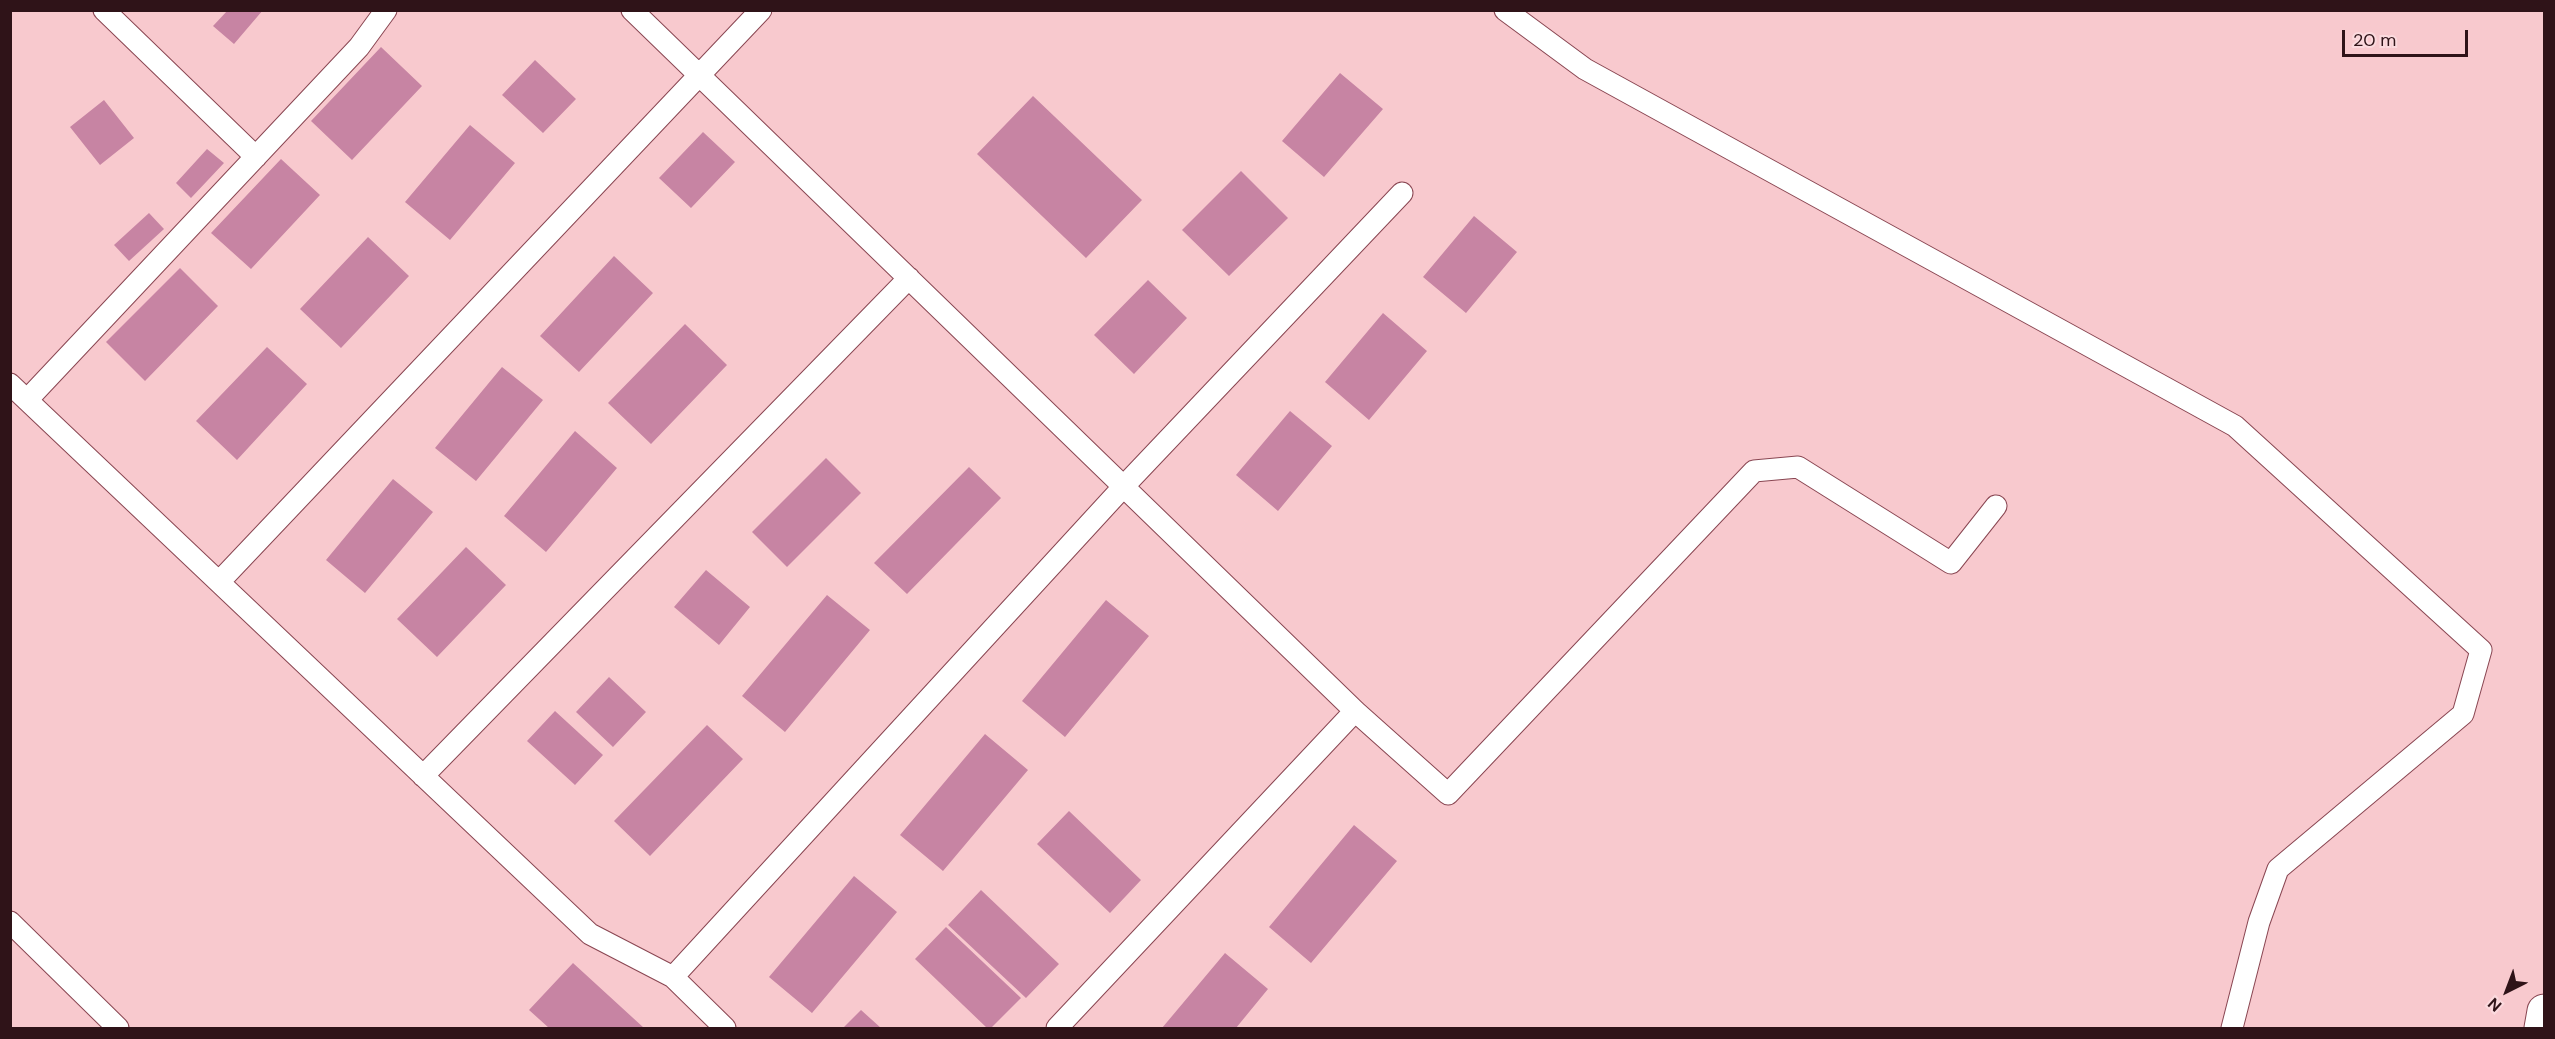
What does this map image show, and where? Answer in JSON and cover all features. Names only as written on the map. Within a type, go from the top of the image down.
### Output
[{"type":"street","points":[[2541,1029],[2544,1011]]},
{"type":"lane","points":[[104,10],[256,157]]},
{"type":"lane","points":[[27,399],[359,47],[386,10]]},
{"type":"lane","points":[[632,10],[1355,711],[1448,794],[1754,471],[1798,466],[1951,563],[1996,506]]},
{"type":"lane","points":[[219,582],[761,10]]},
{"type":"lane","points":[[1505,10],[1585,69],[2235,426],[2481,650],[2463,714],[2278,869],[2259,922],[2232,1029]]},
{"type":"lane","points":[[673,977],[1124,486],[1402,193]]},
{"type":"lane","points":[[423,776],[909,278]]},
{"type":"lane","points":[[10,384],[590,934],[673,977],[725,1029]]},
{"type":"lane","points":[[1057,1029],[1355,711]]},
{"type":"lane","points":[[10,922],[118,1029]]},
{"type":"building","points":[[228,10],[263,10],[234,44],[213,26]]},
{"type":"building","points":[[381,47],[422,86],[352,160],[311,121]]},
{"type":"building","points":[[535,60],[576,99],[543,133],[502,95]]},
{"type":"building","points":[[1340,73],[1383,109],[1324,177],[1282,141]]},
{"type":"building","points":[[1033,96],[1142,200],[1086,258],[977,154]]},
{"type":"building","points":[[104,100],[134,138],[100,165],[70,127]]},
{"type":"building","points":[[470,125],[515,163],[450,240],[405,202]]},
{"type":"building","points":[[703,132],[735,162],[691,208],[659,178]]},
{"type":"building","points":[[207,149],[224,163],[191,198],[176,183]]},
{"type":"building","points":[[281,159],[320,195],[251,269],[211,233]]},
{"type":"building","points":[[1241,171],[1288,218],[1229,276],[1182,230]]},
{"type":"building","points":[[149,213],[164,229],[129,261],[114,245]]},
{"type":"building","points":[[1474,216],[1517,252],[1466,313],[1423,277]]},
{"type":"building","points":[[368,237],[409,276],[341,348],[300,309]]},
{"type":"building","points":[[614,256],[653,293],[579,372],[540,336]]},
{"type":"building","points":[[180,268],[218,306],[145,381],[106,342]]},
{"type":"building","points":[[1148,280],[1187,318],[1134,374],[1094,335]]},
{"type":"building","points":[[1383,313],[1427,351],[1369,420],[1325,382]]},
{"type":"building","points":[[685,324],[727,365],[651,444],[608,403]]},
{"type":"building","points":[[267,347],[307,384],[237,460],[196,421]]},
{"type":"building","points":[[502,367],[543,400],[476,481],[435,448]]},
{"type":"building","points":[[1290,411],[1332,446],[1278,511],[1236,475]]},
{"type":"building","points":[[575,431],[617,468],[546,552],[504,516]]},
{"type":"building","points":[[826,458],[861,493],[787,567],[752,532]]},
{"type":"building","points":[[969,467],[1001,498],[907,594],[874,563]]},
{"type":"building","points":[[393,479],[433,512],[365,593],[326,560]]},
{"type":"building","points":[[466,547],[506,585],[437,657],[397,619]]},
{"type":"building","points":[[706,570],[750,607],[719,645],[674,607]]},
{"type":"building","points":[[827,595],[870,630],[785,732],[742,696]]},
{"type":"building","points":[[1106,600],[1149,636],[1065,737],[1022,701]]},
{"type":"building","points":[[609,677],[646,712],[613,747],[576,712]]},
{"type":"building","points":[[555,711],[603,755],[575,785],[527,741]]},
{"type":"building","points":[[707,725],[743,759],[650,856],[614,821]]},
{"type":"building","points":[[985,734],[1028,770],[943,871],[900,835]]},
{"type":"building","points":[[1069,811],[1141,880],[1110,913],[1037,844]]},
{"type":"building","points":[[1354,825],[1397,861],[1311,963],[1269,927]]},
{"type":"building","points":[[854,876],[897,912],[812,1013],[769,977]]},
{"type":"building","points":[[981,890],[1059,964],[1026,998],[948,925]]},
{"type":"building","points":[[946,927],[1021,998],[991,1028],[987,1028],[915,959]]},
{"type":"building","points":[[1225,953],[1268,989],[1236,1028],[1162,1028]]},
{"type":"building","points":[[573,963],[644,1028],[549,1028],[529,1010]]},
{"type":"building","points":[[861,1010],[881,1028],[843,1028]]}]
